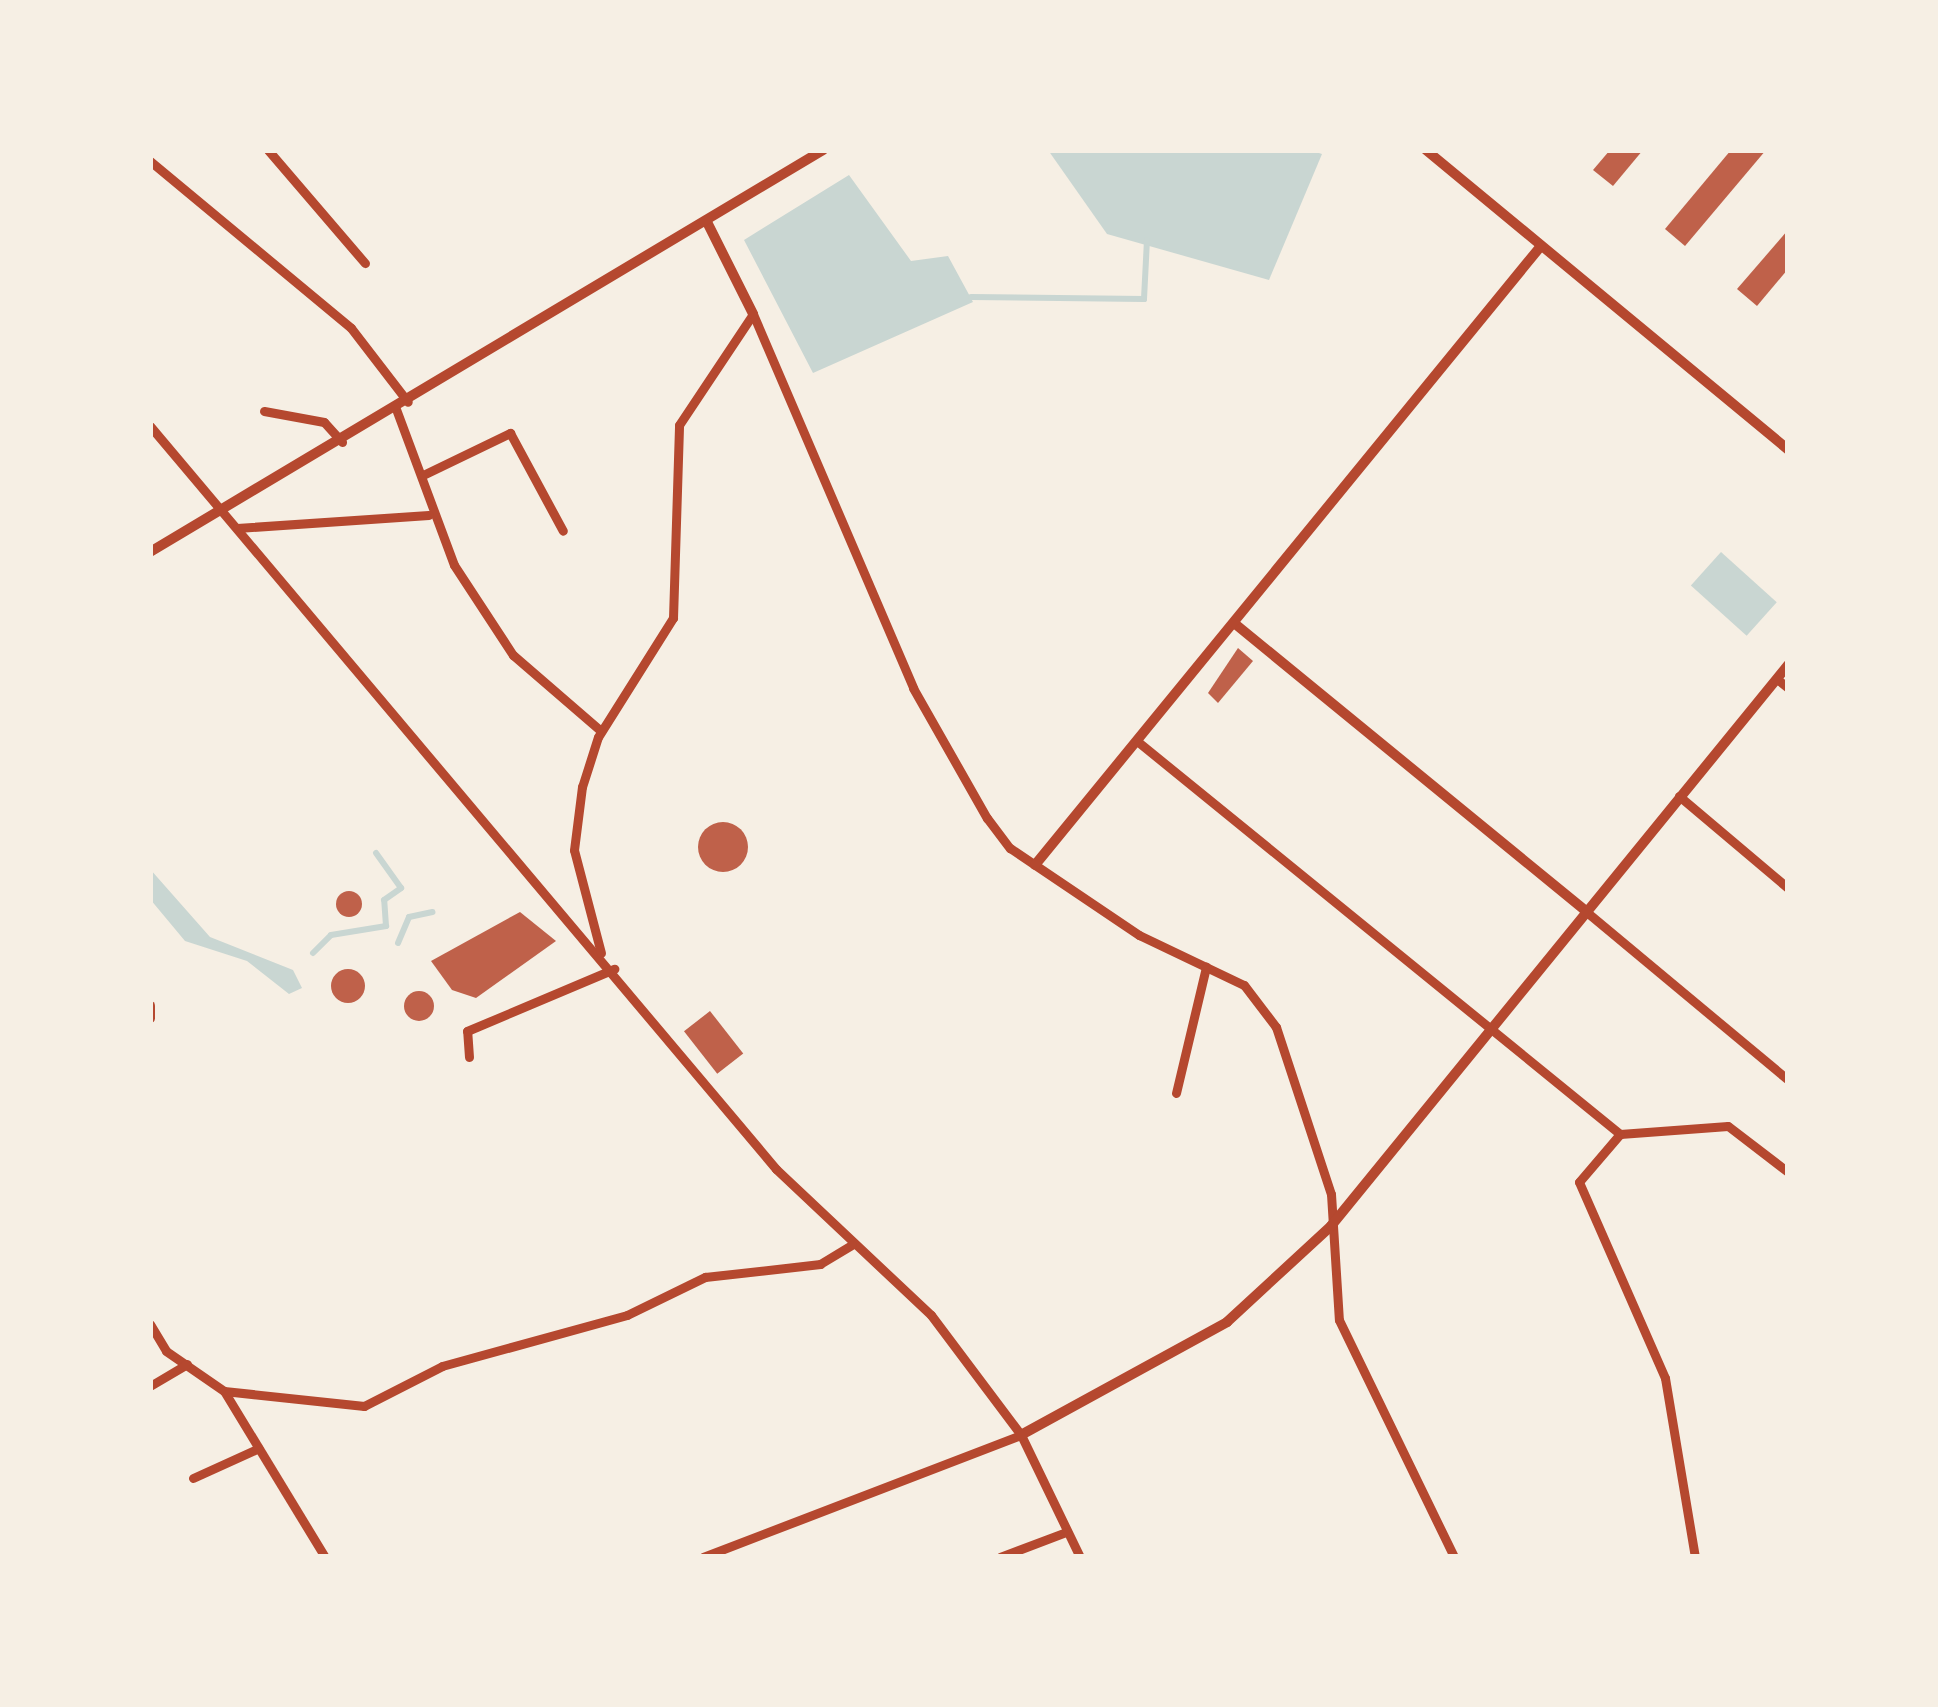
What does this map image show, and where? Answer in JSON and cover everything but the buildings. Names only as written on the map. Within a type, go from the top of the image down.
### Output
[{"type":"street","points":[[268,150],[365,263]]},
{"type":"street","points":[[150,552],[408,403],[823,150]]},
{"type":"street","points":[[1426,150],[1788,450]]},
{"type":"street","points":[[150,161],[351,328],[408,403]]},
{"type":"street","points":[[707,222],[753,314],[913,688],[987,818],[1035,866],[1205,967],[1244,985],[1276,1028],[1331,1194],[1339,1320],[1454,1557]]},
{"type":"street","points":[[1035,866],[1541,246]]},
{"type":"street","points":[[601,953],[574,850],[601,731],[673,618],[679,425],[753,314]]},
{"type":"street","points":[[396,410],[424,475],[429,515],[513,655],[601,731]]},
{"type":"street","points":[[264,411],[324,422],[342,442]]},
{"type":"street","points":[[150,426],[852,1246],[931,1315],[1022,1436],[1080,1557]]},
{"type":"street","points":[[424,475],[510,433],[563,531]]},
{"type":"street","points":[[236,528],[429,515]]},
{"type":"street","points":[[1234,623],[1788,1080]]},
{"type":"street","points":[[705,1557],[1022,1436],[1227,1322],[1331,1226],[1583,909],[1788,665]]},
{"type":"street","points":[[1777,679],[1788,688]]},
{"type":"street","points":[[1137,741],[1484,1032],[1621,1134],[1728,1126],[1788,1172]]},
{"type":"street","points":[[1679,796],[1788,888]]},
{"type":"street","points":[[1177,1093],[1205,967]]},
{"type":"street","points":[[469,1057],[467,1031],[614,968]]},
{"type":"street","points":[[150,1005],[150,1018]]},
{"type":"street","points":[[1621,1134],[1580,1182],[1665,1378],[1680,1438],[1677,1503],[1695,1557]]},
{"type":"street","points":[[224,1391],[364,1406],[442,1366],[627,1316],[705,1277],[820,1264],[852,1246]]},
{"type":"street","points":[[150,1324],[187,1364],[224,1391],[325,1557]]},
{"type":"street","points":[[150,1386],[187,1364]]},
{"type":"street","points":[[194,1478],[259,1448]]},
{"type":"street","points":[[1000,1557],[1066,1532]]},
{"type":"shaded area","points":[[1048,150],[1310,150],[1322,154],[1269,280],[1107,234]]},
{"type":"shaded area","points":[[849,175],[911,261],[948,256],[973,302],[813,373],[744,240]]},
{"type":"shaded area","points":[[1721,552],[1777,602],[1747,636],[1691,585]]},
{"type":"shaded area","points":[[150,869],[210,937],[293,970],[302,988],[289,994],[247,961],[185,941],[150,899]]},
{"type":"waterway","points":[[971,297],[1144,299],[1147,240]]},
{"type":"waterway","points":[[313,953],[331,935],[386,926],[384,900],[401,888],[376,853]]},
{"type":"waterway","points":[[398,943],[409,917],[432,912]]}]
